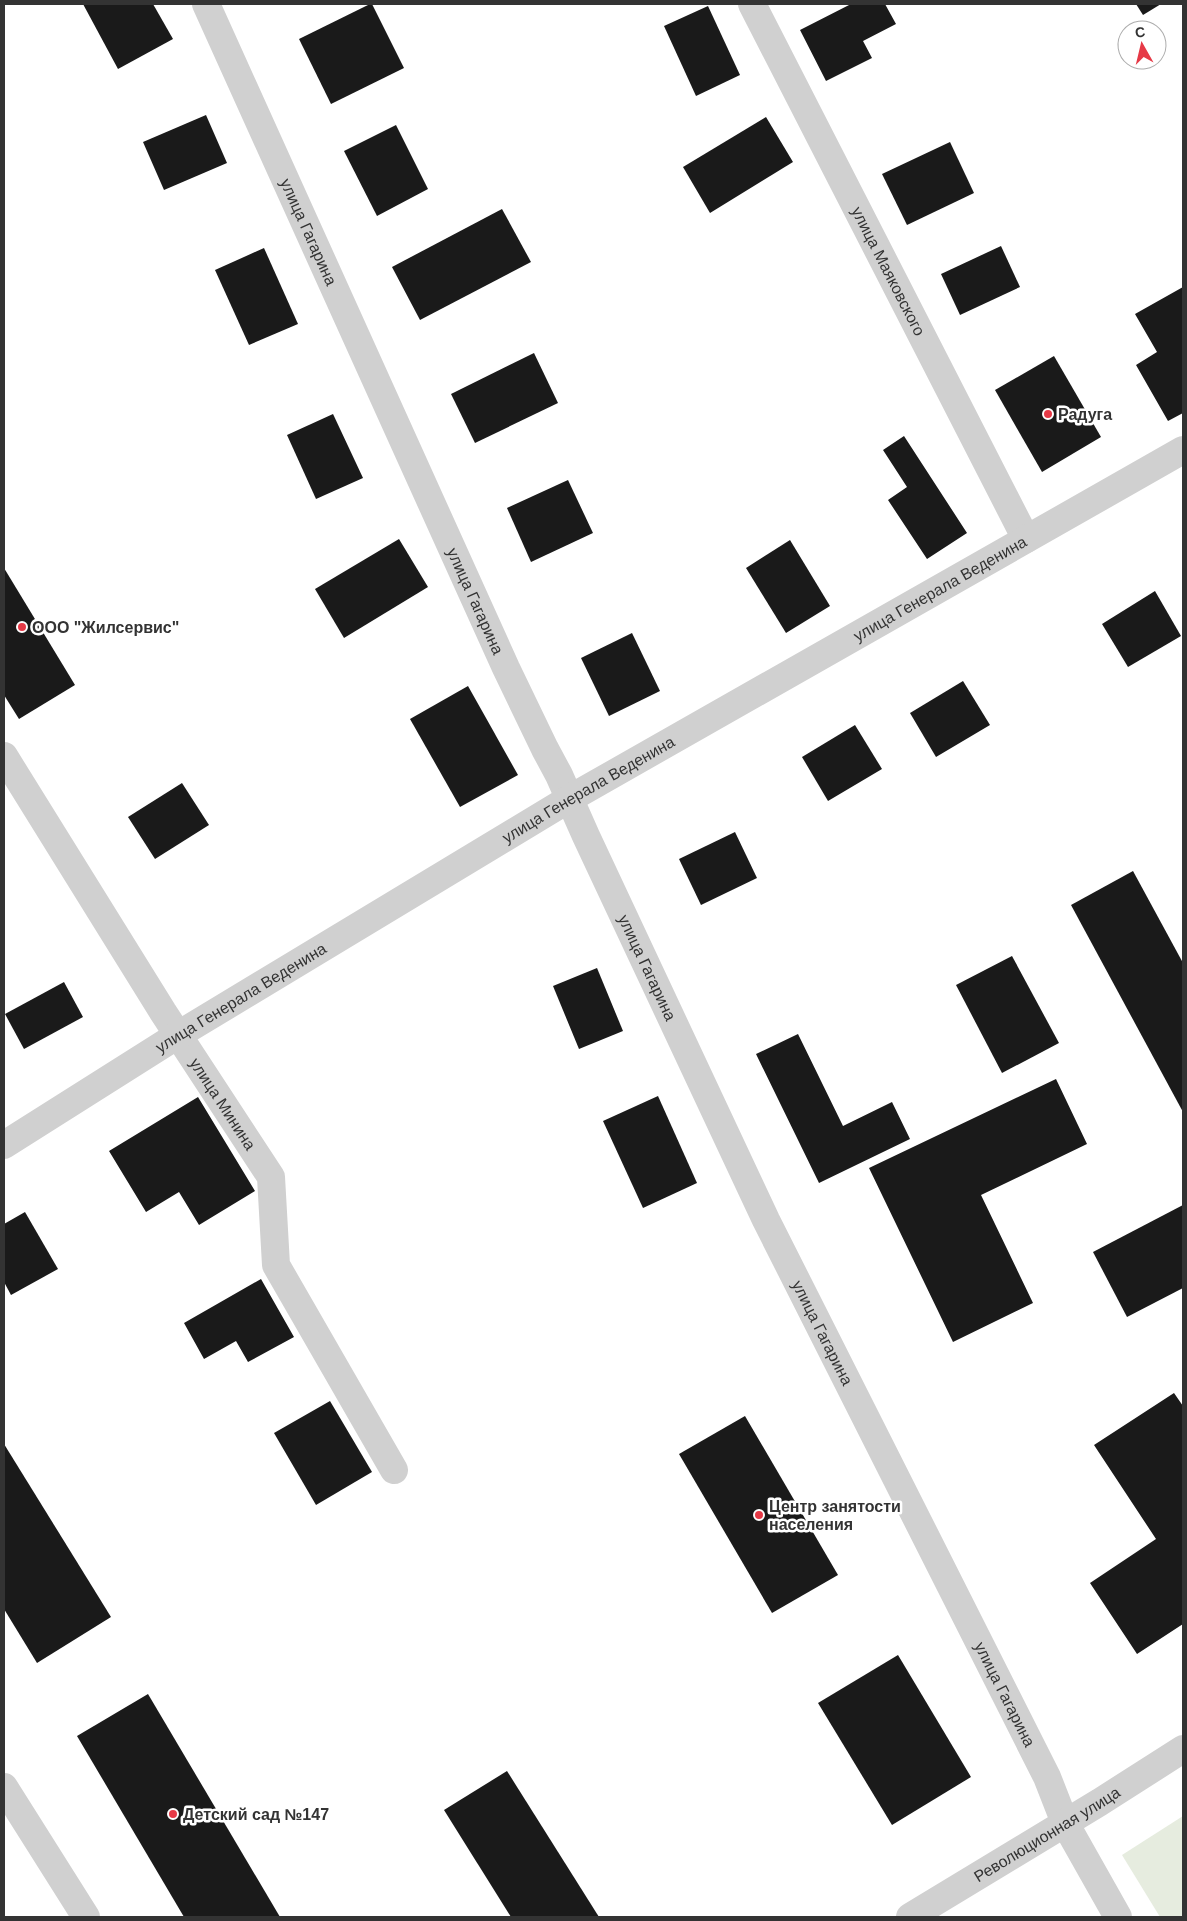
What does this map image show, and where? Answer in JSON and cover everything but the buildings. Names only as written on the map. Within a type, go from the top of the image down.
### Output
[{"type":"street","name":"улица Гагарина","points":[[206,4],[506,668],[559,775],[766,1220],[1047,1777],[1065,1823],[1118,1917]]},
{"type":"street","name":"улица Маяковского","points":[[752,4],[1026,539]]},
{"type":"street","name":"улица Генерала Веденина","points":[[4,1145],[178,1035],[569,799],[1183,450]]},
{"type":"street","name":"улица Минина","points":[[4,756],[178,1035],[271,1177],[276,1265],[394,1470]]},
{"type":"street","name":"Революционная улица","points":[[910,1917],[1183,1749]]},
{"type":"street","points":[[4,1786],[86,1917]]},
{"type":"shaded area","points":[[1183,1816],[1183,1917],[1160,1917],[1122,1855]]},
{"type":"place","name":"Радуга","points":[[1048,414]]},
{"type":"place","name":"ООО \"Жилсервис\"","points":[[22,627]]},
{"type":"place","name":"Центр занятости населения","points":[[759,1515]]},
{"type":"place","name":"Детский сад №147","points":[[173,1814]]}]
